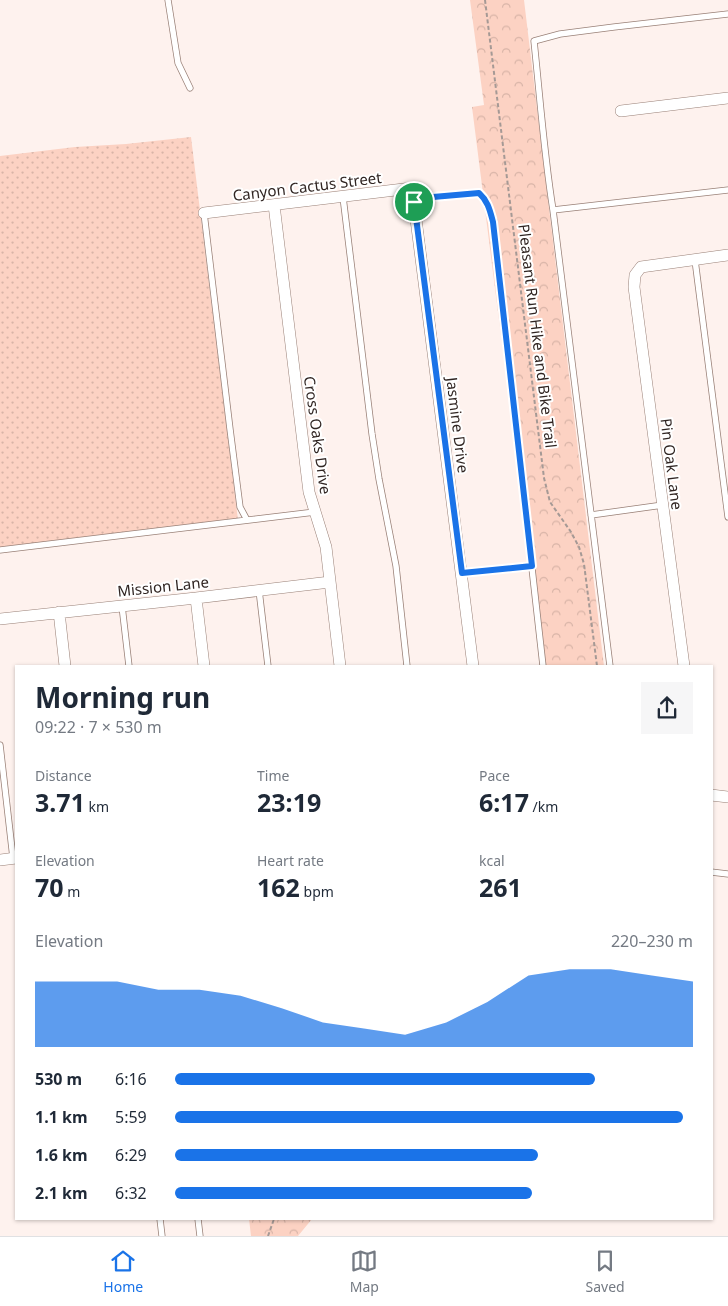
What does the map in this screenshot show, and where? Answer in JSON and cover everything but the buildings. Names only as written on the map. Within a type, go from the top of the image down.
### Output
[{"type":"street","points":[[621,111],[728,98]]},
{"type":"street","name":"Canyon Cactus Street","points":[[204,213],[412,188]]},
{"type":"street","name":"Jasmine Drive","points":[[412,188],[462,573],[472,665]]},
{"type":"street","name":"Cross Oaks Drive","points":[[274,205],[309,492],[326,547],[340,665]]},
{"type":"street","points":[[695,260],[728,255]]},
{"type":"street","name":"Pin Oak Lane","points":[[684,665],[634,287],[634,275],[641,267],[695,260]]},
{"type":"street","name":"Mission Lane","points":[[0,619],[330,582]]},
{"type":"street","points":[[196,598],[204,665]]},
{"type":"street","points":[[59,612],[65,665]]},
{"type":"street","points":[[713,794],[728,797]]},
{"type":"street","points":[[0,860],[15,858]]},
{"type":"lane","points":[[168,0],[178,63],[190,88]]},
{"type":"lane","points":[[610,665],[546,161],[534,41],[560,34],[728,14]]},
{"type":"lane","points":[[553,210],[728,190]]},
{"type":"lane","points":[[414,202],[433,197],[479,193],[485,198],[489,207],[493,222],[543,665]]},
{"type":"lane","points":[[344,197],[372,434],[396,566],[406,665]]},
{"type":"lane","points":[[204,213],[240,507],[247,520]]},
{"type":"lane","points":[[695,260],[728,518]]},
{"type":"lane","points":[[591,515],[663,505]]},
{"type":"lane","points":[[0,550],[315,512]]},
{"type":"lane","points":[[462,573],[532,566]]},
{"type":"lane","points":[[259,590],[268,665]]},
{"type":"lane","points":[[122,606],[129,665]]},
{"type":"lane","points":[[0,745],[15,858]]},
{"type":"lane","points":[[713,872],[728,874]]},
{"type":"lane","points":[[160,1220],[162,1236]]},
{"type":"lane","points":[[198,1220],[200,1236]]},
{"type":"path","name":"Pleasant Run Hike and Bike Trail","points":[[485,0],[544,478],[550,502],[580,547],[584,564],[597,665]]},
{"type":"path","points":[[268,1236],[274,1220]]},
{"type":"green space","points":[[470,0],[524,0],[604,665],[543,665],[472,107],[484,105]]},
{"type":"green space","points":[[191,137],[238,520],[0,547],[0,156],[75,147]]},
{"type":"green space","points":[[249,1220],[311,1220],[298,1236],[251,1236]]},
{"type":"route","points":[[479,193],[485,198],[489,207],[493,222],[532,566],[462,573],[414,202],[433,197],[479,193]]}]
